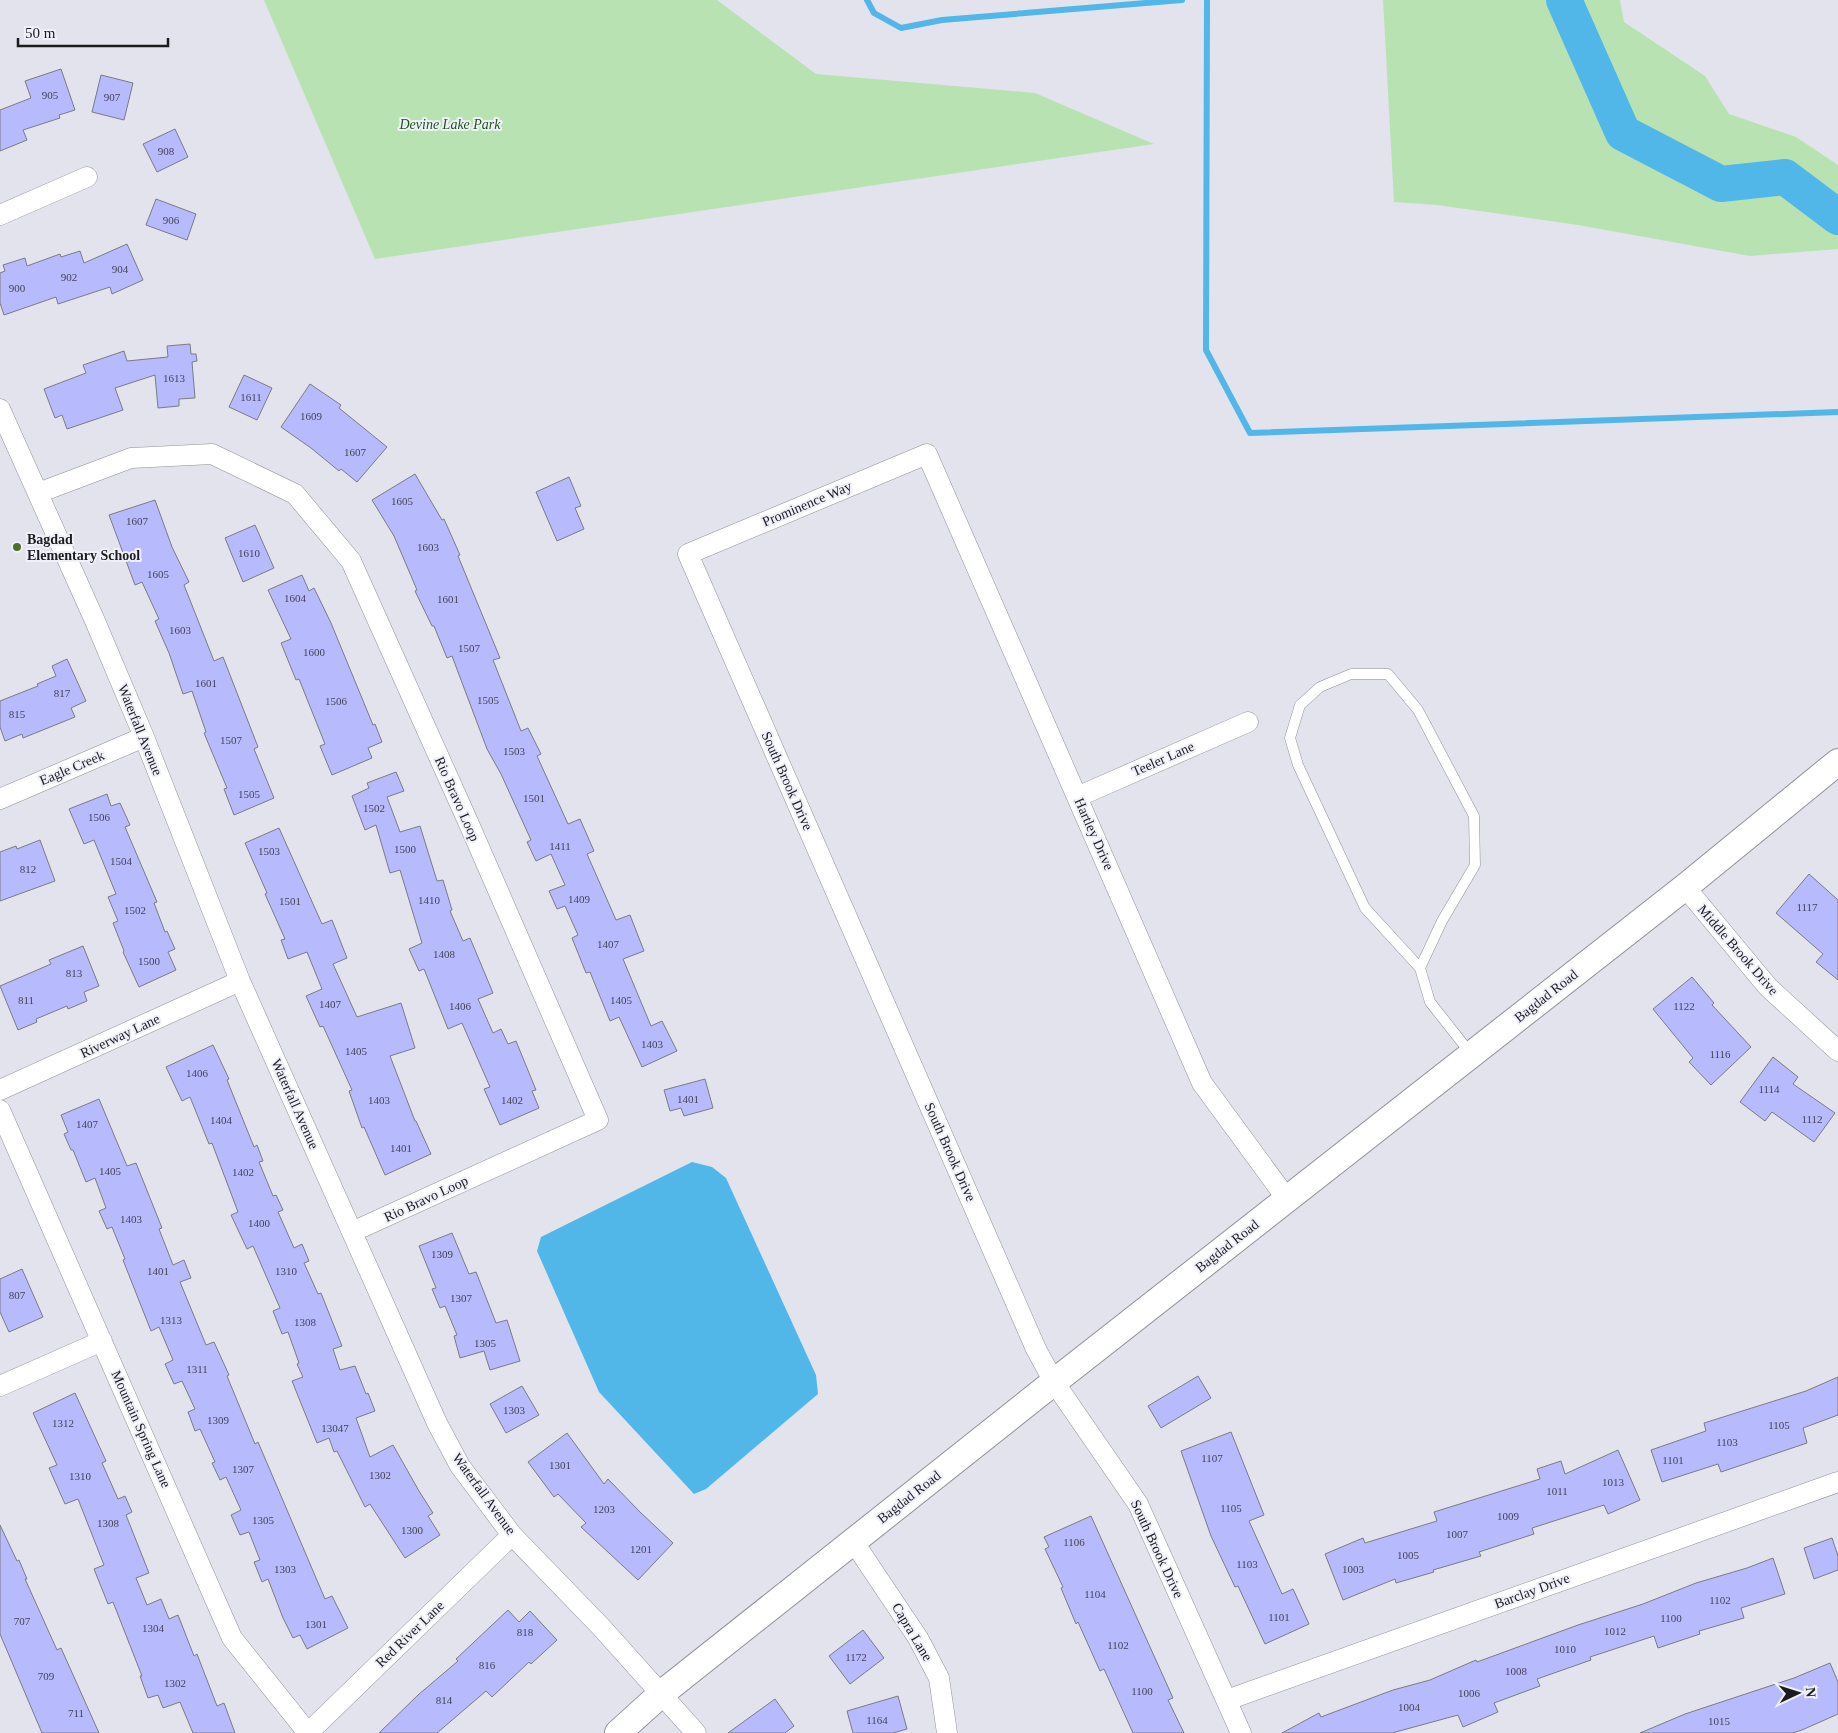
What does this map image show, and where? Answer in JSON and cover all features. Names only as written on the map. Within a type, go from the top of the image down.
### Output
[{"type":"street","points":[[0,215],[87,177]]},
{"type":"street","name":"Waterfall Avenue","points":[[0,409],[95,621],[144,737],[240,981],[437,1423],[460,1466],[512,1535],[602,1628],[696,1733]]},
{"type":"street","name":"Rio Bravo Loop","points":[[38,493],[131,458],[212,454],[295,494],[351,561],[465,815],[598,1120],[352,1232]]},
{"type":"street","name":"Prominence Way","points":[[688,554],[927,454]]},
{"type":"street","name":"Hartley Drive","points":[[927,454],[1202,1083],[1287,1199]]},
{"type":"street","name":"South Brook Drive","points":[[688,554],[1036,1349],[1054,1382],[1138,1504],[1241,1733]]},
{"type":"street","name":"Teeler Lane","points":[[1077,797],[1248,722]]},
{"type":"street","name":"Eagle Creek","points":[[0,799],[144,737]]},
{"type":"street","name":"Bagdad Road","points":[[618,1733],[660,1694],[1685,887],[1838,762]]},
{"type":"street","name":"Middle Brook Drive","points":[[1685,887],[1768,987],[1838,1051]]},
{"type":"street","name":"Riverway Lane","points":[[0,1090],[240,981]]},
{"type":"street","name":"Mountain Spring Lane","points":[[0,1110],[232,1638],[308,1733]]},
{"type":"street","points":[[0,1386],[102,1341]]},
{"type":"street","name":"Barclay Drive","points":[[1226,1700],[1838,1482]]},
{"type":"street","name":"Red River Lane","points":[[308,1733],[512,1535]]},
{"type":"street","name":"Capra Lane","points":[[853,1541],[918,1638],[938,1678],[947,1733]]},
{"type":"lane","points":[[1420,968],[1442,921],[1475,866],[1474,816],[1418,710],[1388,674],[1351,674],[1320,686],[1300,705],[1290,738],[1298,765],[1365,908],[1420,968],[1430,1002],[1471,1055]]},
{"type":"green space","name":"Devine Lake Park","points":[[264,0],[717,0],[816,74],[1035,93],[1154,144],[375,259]]},
{"type":"green space","points":[[1383,0],[1620,0],[1624,22],[1705,76],[1729,114],[1796,137],[1838,165],[1838,249],[1750,256],[1578,225],[1437,205],[1394,202]]},
{"type":"water","points":[[692,1162],[712,1167],[726,1178],[816,1375],[818,1394],[706,1489],[694,1494],[599,1392],[537,1251],[541,1237]]},
{"type":"building","points":[[61,69],[75,110],[59,115],[60,118],[23,130],[27,140],[0,151],[0,110],[31,98],[25,81]]},
{"type":"building","points":[[101,75],[133,83],[124,120],[92,112]]},
{"type":"building","points":[[175,129],[188,157],[157,172],[143,144]]},
{"type":"building","points":[[156,199],[196,214],[187,240],[146,225]]},
{"type":"building","points":[[127,244],[143,280],[112,294],[110,287],[58,304],[56,297],[4,315],[0,303],[0,273],[5,271],[3,265],[25,258],[27,266],[60,254],[61,257],[80,251],[84,263]]},
{"type":"building","points":[[190,344],[191,354],[196,354],[197,361],[192,362],[195,398],[179,399],[179,406],[158,408],[155,375],[115,388],[123,410],[67,429],[62,415],[55,418],[44,389],[86,373],[83,365],[124,351],[127,361],[168,357],[167,346]]},
{"type":"building","points":[[244,375],[272,388],[257,420],[229,407]]},
{"type":"building","points":[[310,384],[341,405],[339,408],[387,447],[357,482],[341,469],[339,471],[281,427]]},
{"type":"building","points":[[415,474],[442,520],[444,519],[460,555],[458,556],[500,658],[493,660],[521,731],[528,728],[541,754],[537,756],[568,824],[580,819],[594,851],[587,854],[616,920],[630,915],[644,951],[623,959],[651,1026],[662,1021],[677,1051],[642,1067],[619,1017],[610,1021],[590,972],[586,973],[572,938],[578,935],[565,906],[557,909],[549,891],[565,885],[551,854],[536,861],[527,842],[531,840],[501,774],[487,749],[452,656],[447,658],[434,626],[432,626],[415,591],[417,590],[394,536],[372,500]]},
{"type":"building","points":[[569,477],[581,506],[575,508],[584,529],[557,541],[536,492]]},
{"type":"building","points":[[155,500],[172,547],[189,582],[184,585],[214,661],[223,657],[258,747],[254,749],[274,798],[234,815],[224,789],[227,788],[204,733],[206,732],[192,691],[183,694],[169,653],[155,621],[159,619],[142,582],[135,585],[109,515]]},
{"type":"building","points":[[255,525],[274,568],[243,582],[225,538]]},
{"type":"building","points":[[302,575],[309,591],[314,588],[331,623],[373,725],[375,724],[382,742],[368,748],[372,758],[332,775],[320,746],[325,744],[299,679],[296,680],[281,643],[291,639],[268,590]]},
{"type":"building","points":[[67,659],[86,701],[71,708],[75,717],[23,738],[22,734],[5,741],[0,727],[0,701],[38,686],[37,684],[56,676],[52,666]]},
{"type":"building","points":[[396,772],[404,791],[387,797],[400,832],[420,826],[437,881],[443,880],[452,910],[450,911],[463,941],[470,938],[493,993],[478,999],[493,1033],[501,1029],[508,1044],[516,1041],[536,1090],[532,1091],[539,1108],[500,1125],[484,1089],[490,1087],[462,1023],[448,1029],[424,969],[419,971],[409,949],[422,943],[400,870],[390,873],[376,825],[365,830],[352,796],[369,788],[367,783]]},
{"type":"building","points":[[107,794],[111,806],[120,803],[130,825],[125,827],[157,902],[154,903],[165,932],[167,931],[175,949],[168,952],[176,970],[139,987],[123,952],[113,923],[118,921],[108,897],[116,894],[94,840],[84,844],[69,809]]},
{"type":"building","points":[[279,828],[322,924],[332,920],[347,958],[333,964],[357,1017],[401,1003],[415,1048],[390,1056],[415,1121],[431,1154],[385,1175],[364,1127],[362,1128],[349,1091],[352,1090],[323,1026],[320,1027],[306,996],[322,989],[307,952],[288,959],[281,940],[285,939],[245,843]]},
{"type":"building","points":[[40,840],[55,881],[0,901],[0,852],[16,846],[17,849]]},
{"type":"building","points":[[1809,874],[1838,900],[1838,980],[1816,962],[1823,954],[1776,913]]},
{"type":"building","points":[[83,946],[99,986],[84,992],[87,1001],[68,1009],[67,1006],[36,1019],[37,1022],[18,1030],[0,986],[51,964],[49,960]]},
{"type":"building","points":[[1692,977],[1714,1003],[1712,1005],[1751,1047],[1711,1085],[1689,1062],[1693,1058],[1653,1009]]},
{"type":"building","points":[[213,1045],[229,1079],[227,1080],[254,1147],[257,1145],[263,1161],[259,1162],[273,1196],[276,1195],[283,1210],[278,1212],[294,1248],[302,1244],[309,1261],[304,1263],[318,1294],[321,1293],[342,1346],[333,1349],[340,1370],[355,1366],[375,1411],[356,1418],[370,1457],[393,1445],[433,1513],[428,1516],[440,1535],[405,1558],[370,1504],[365,1507],[337,1451],[334,1452],[329,1438],[317,1443],[292,1381],[303,1377],[297,1364],[299,1363],[288,1332],[282,1334],[273,1311],[280,1308],[253,1246],[247,1249],[231,1215],[238,1212],[212,1143],[209,1144],[190,1097],[182,1101],[166,1067]]},
{"type":"building","points":[[1773,1057],[1798,1077],[1793,1084],[1835,1113],[1814,1142],[1772,1112],[1765,1121],[1740,1102]]},
{"type":"building","points":[[705,1079],[713,1108],[684,1116],[681,1108],[670,1111],[664,1090]]},
{"type":"building","points":[[99,1099],[127,1166],[136,1163],[162,1228],[159,1229],[173,1265],[184,1260],[191,1278],[180,1282],[206,1345],[214,1342],[229,1375],[227,1376],[255,1444],[258,1442],[325,1599],[332,1596],[348,1628],[307,1649],[300,1635],[293,1638],[268,1579],[262,1582],[254,1562],[260,1560],[249,1532],[240,1535],[231,1515],[241,1510],[226,1477],[220,1480],[212,1463],[215,1462],[200,1429],[195,1431],[188,1412],[195,1409],[182,1381],[174,1384],[165,1364],[173,1360],[159,1327],[151,1331],[112,1227],[107,1229],[99,1211],[106,1208],[95,1178],[86,1182],[73,1150],[71,1150],[64,1134],[68,1132],[61,1115]]},
{"type":"building","points":[[452,1233],[469,1274],[476,1272],[496,1323],[507,1320],[520,1361],[490,1370],[484,1351],[460,1358],[454,1336],[457,1335],[445,1306],[440,1308],[432,1289],[436,1288],[419,1246]]},
{"type":"building","points":[[22,1269],[43,1317],[9,1332],[0,1312],[0,1279]]},
{"type":"building","points":[[1198,1376],[1211,1398],[1161,1428],[1148,1406]]},
{"type":"building","points":[[1838,1377],[1838,1415],[1803,1428],[1807,1443],[1721,1472],[1718,1464],[1662,1482],[1651,1450],[1706,1431],[1704,1423],[1806,1391]]},
{"type":"building","points":[[522,1386],[539,1415],[506,1433],[490,1404]]},
{"type":"building","points":[[75,1393],[106,1461],[102,1463],[118,1499],[125,1496],[132,1512],[126,1515],[149,1573],[136,1578],[147,1605],[161,1599],[169,1619],[178,1615],[194,1656],[197,1654],[217,1706],[224,1703],[235,1733],[193,1733],[180,1702],[163,1708],[158,1695],[148,1698],[140,1676],[142,1676],[113,1602],[108,1604],[94,1569],[104,1565],[78,1499],[65,1504],[49,1468],[57,1465],[33,1413]]},
{"type":"building","points":[[1231,1432],[1264,1515],[1249,1521],[1282,1594],[1293,1589],[1309,1624],[1265,1644],[1238,1586],[1235,1587],[1211,1536],[1181,1451]]},
{"type":"building","points":[[567,1433],[604,1484],[608,1479],[673,1543],[638,1580],[581,1527],[586,1523],[558,1494],[554,1497],[528,1462]]},
{"type":"building","points":[[1618,1450],[1640,1500],[1608,1514],[1604,1505],[1532,1528],[1534,1534],[1479,1552],[1481,1556],[1396,1583],[1395,1579],[1343,1600],[1325,1554],[1363,1538],[1365,1543],[1437,1521],[1434,1512],[1540,1479],[1537,1469],[1561,1461],[1565,1474]]},
{"type":"building","points":[[1091,1516],[1173,1698],[1168,1700],[1184,1733],[1133,1733],[1104,1669],[1100,1671],[1078,1622],[1076,1624],[1061,1588],[1063,1587],[1045,1549],[1049,1547],[1044,1537]]},
{"type":"building","points":[[0,1525],[17,1561],[19,1560],[27,1579],[25,1579],[57,1650],[61,1648],[99,1733],[42,1733],[0,1634]]},
{"type":"building","points":[[1832,1538],[1838,1556],[1838,1570],[1814,1579],[1804,1548]]},
{"type":"building","points":[[1773,1558],[1785,1594],[1741,1608],[1744,1618],[1699,1631],[1700,1634],[1658,1648],[1654,1636],[1590,1657],[1591,1660],[1537,1679],[1540,1686],[1494,1703],[1498,1712],[1463,1727],[1458,1715],[1392,1733],[1282,1733],[1319,1713],[1321,1717],[1393,1690],[1430,1680],[1476,1660],[1477,1662],[1578,1625],[1643,1604],[1696,1583]]},
{"type":"building","points":[[508,1610],[519,1622],[530,1611],[557,1640],[531,1664],[529,1662],[492,1697],[486,1691],[437,1733],[379,1733],[418,1695],[458,1661],[456,1659]]},
{"type":"building","points":[[863,1630],[884,1658],[850,1684],[829,1656]]},
{"type":"building","points":[[1830,1663],[1838,1682],[1838,1714],[1802,1730],[1792,1733],[1640,1733],[1685,1714],[1794,1678]]},
{"type":"building","points":[[898,1696],[907,1729],[893,1733],[853,1733],[847,1711]]},
{"type":"building","points":[[775,1699],[794,1726],[785,1733],[728,1733]]},
{"type":"waterway","points":[[867,0],[874,13],[901,28],[942,20],[1182,0]]},
{"type":"waterway","points":[[1207,0],[1206,350],[1250,433],[1838,412]]},
{"type":"waterway","points":[[1564,0],[1623,133],[1721,184],[1785,177],[1838,217]]},
{"type":"place","name":"Bagdad Elementary School","points":[[17,547]]}]
